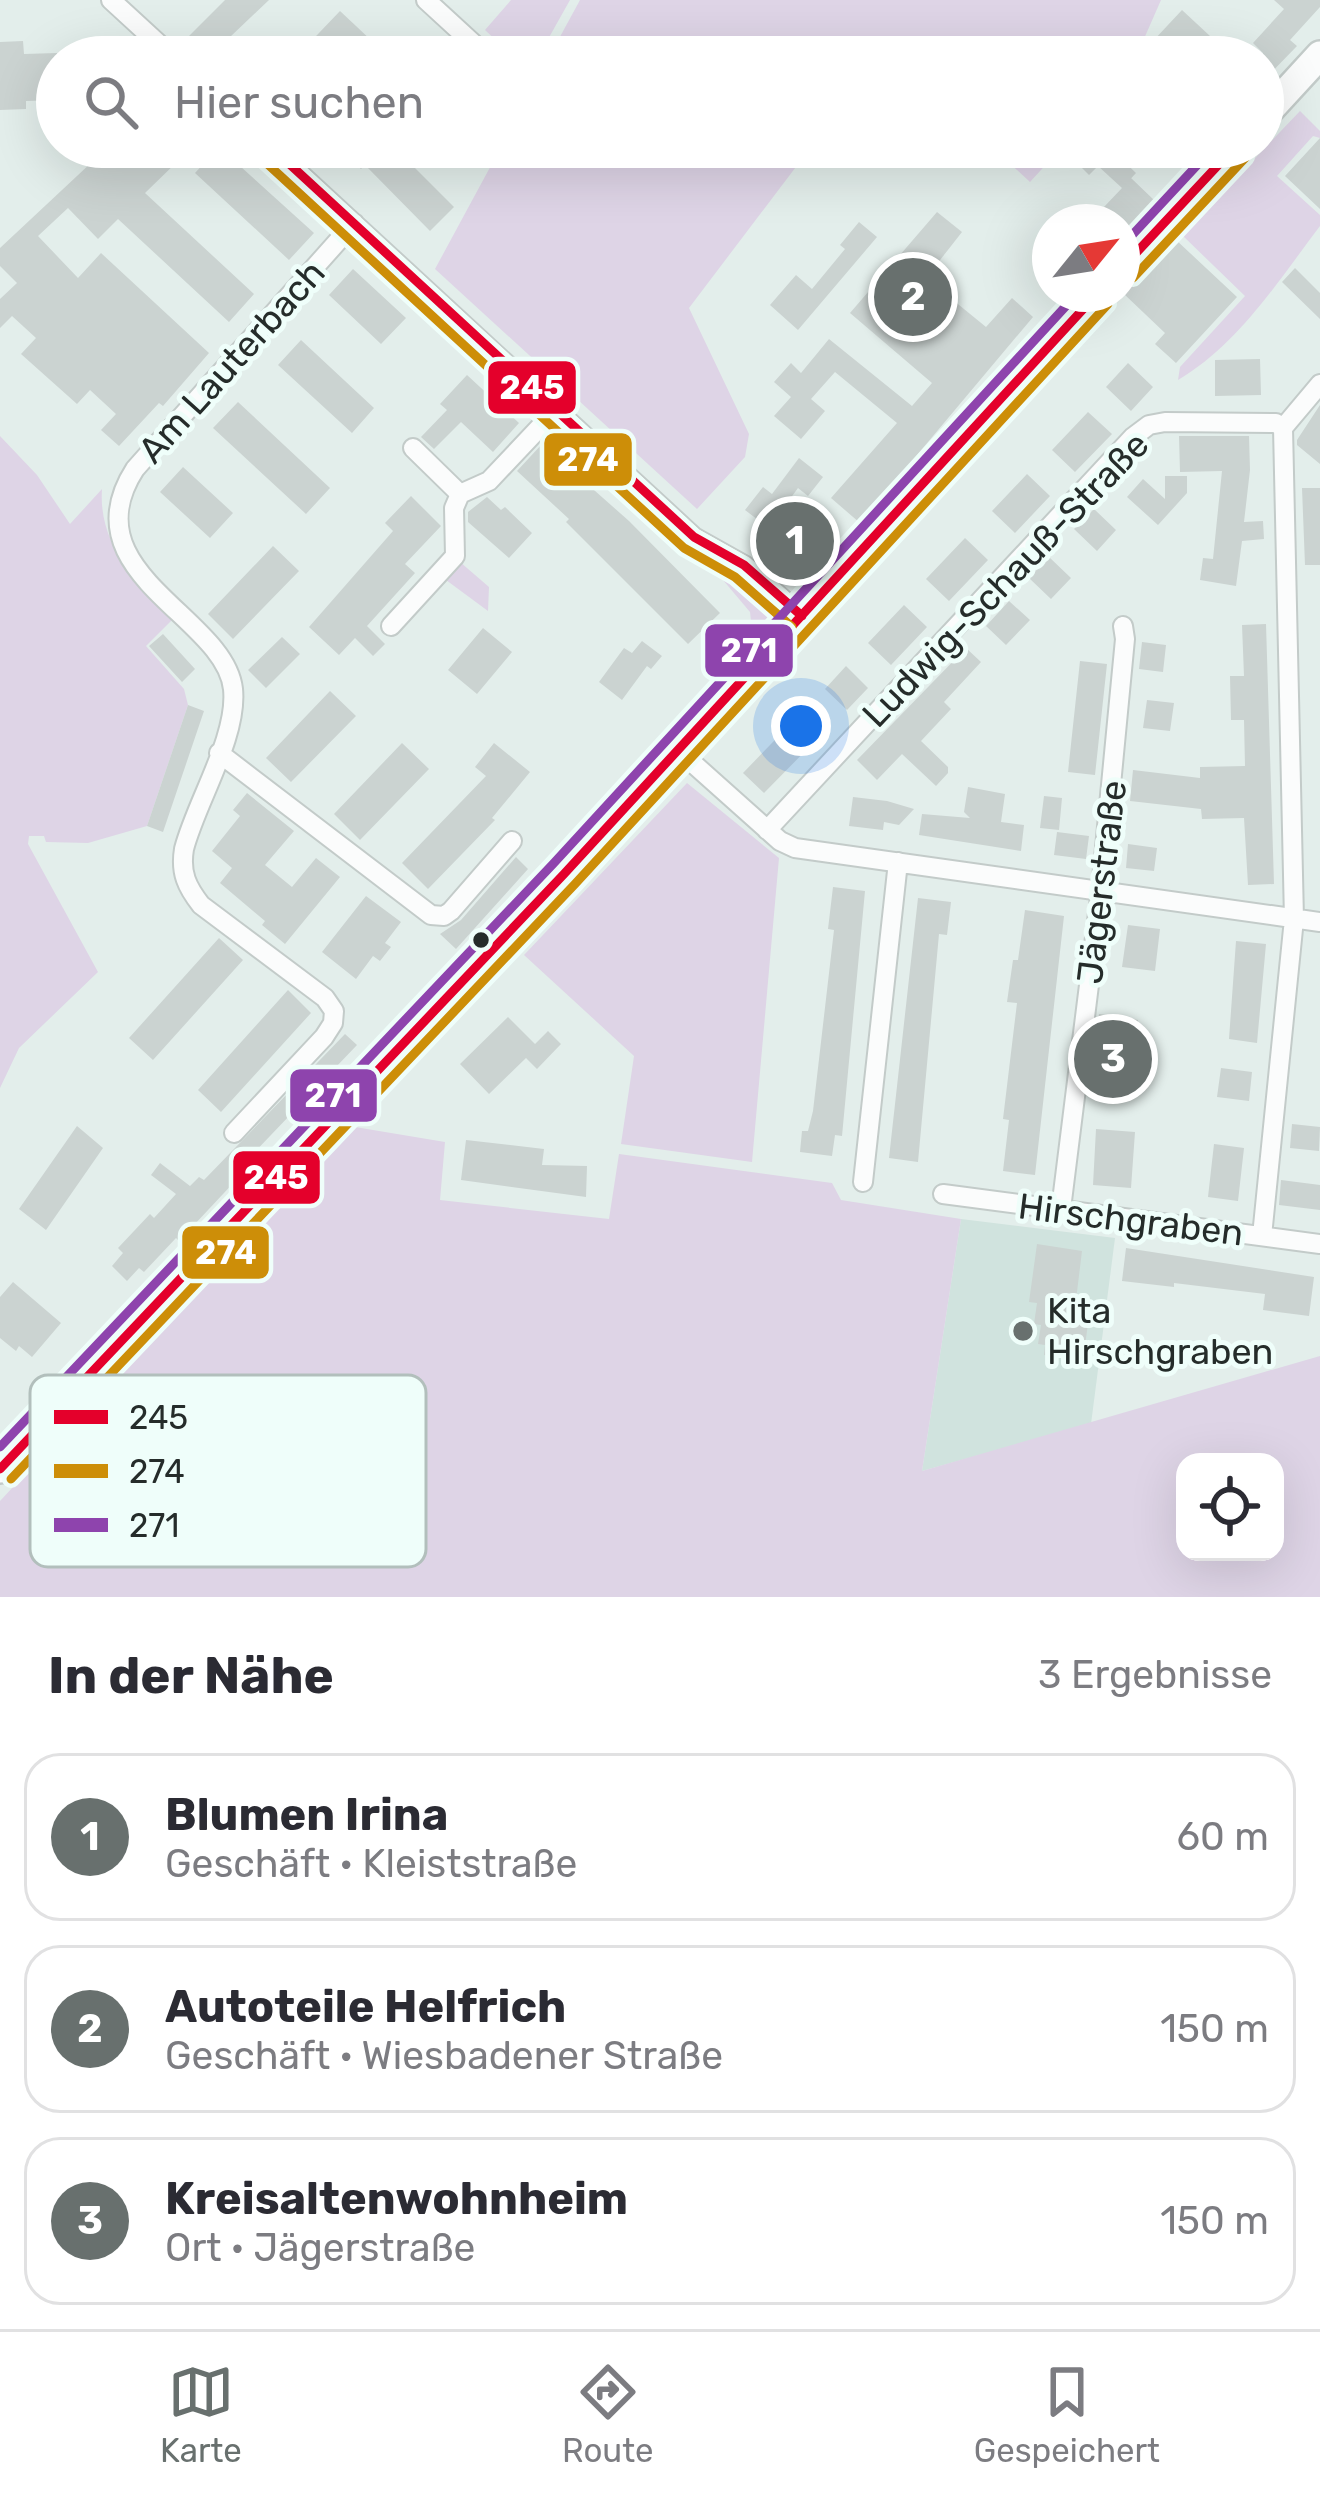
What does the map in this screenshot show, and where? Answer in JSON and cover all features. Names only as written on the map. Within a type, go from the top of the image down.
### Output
[{"type":"main road","points":[[1284,95],[1320,56]]},
{"type":"main road","points":[[1140,249],[1215,168]]},
{"type":"main road","points":[[89,1375],[678,750],[1081,312]]},
{"type":"main road","points":[[0,1469],[30,1437]]},
{"type":"street","points":[[111,0],[150,36]]},
{"type":"street","points":[[426,0],[465,36]]},
{"type":"street","points":[[294,168],[694,536],[744,565],[802,616]]},
{"type":"street","name":"Am Lauterbach","points":[[234,1133],[324,1036],[334,1016],[325,998],[201,905],[187,885],[184,849],[219,753],[232,706],[232,682],[219,658],[136,566],[121,530],[124,490],[159,441],[354,223]]},
{"type":"street","points":[[1262,1236],[1294,919],[1283,428],[1320,384]]},
{"type":"street","points":[[391,626],[455,556],[454,508],[460,494],[489,481],[557,409]]},
{"type":"street","name":"Ludwig-Schauß-Straße","points":[[767,830],[1133,437],[1149,425],[1165,422],[1276,423],[1283,428]]},
{"type":"street","points":[[413,448],[460,494]]},
{"type":"street","name":"Jägerstraße","points":[[1061,1209],[1101,889],[1123,626]]},
{"type":"street","points":[[678,750],[767,830],[796,848],[1320,922]]},
{"type":"street","points":[[219,753],[430,915],[444,916],[451,910],[512,841]]},
{"type":"street","points":[[863,1182],[898,862]]},
{"type":"street","name":"Hirschgraben","points":[[943,1194],[1320,1244]]},
{"type":"shaded area","points":[[511,0],[570,0],[550,36],[491,36],[485,30]]},
{"type":"shaded area","points":[[580,0],[1161,0],[1145,36],[560,36]]},
{"type":"shaded area","points":[[1300,111],[1320,131],[1320,138],[1313,136],[1277,176],[1320,215],[1320,226],[1238,330],[1178,380],[1180,367],[1245,296],[1182,235],[1246,168],[1284,168],[1284,128]]},
{"type":"shaded area","points":[[490,168],[795,168],[689,308],[749,434],[745,457],[697,509],[435,269]]},
{"type":"shaded area","points":[[1015,168],[1043,168],[1030,182]]},
{"type":"shaded area","points":[[0,436],[37,475],[70,524],[102,489],[102,509],[113,545],[133,577],[172,620],[146,646],[184,689],[188,705],[147,826],[88,843],[46,842],[44,836],[29,836],[28,844],[98,972],[19,1048],[0,1088]]},
{"type":"shaded area","points":[[460,562],[489,587],[488,611],[446,580]]},
{"type":"shaded area","points":[[712,567],[738,574],[772,616],[771,629],[754,649],[750,612]]},
{"type":"shaded area","points":[[687,783],[779,858],[752,1162],[621,1144],[634,1056],[524,955]]},
{"type":"shaded area","points":[[349,1126],[445,1142],[440,1200],[609,1219],[619,1154],[832,1183],[841,1200],[961,1219],[922,1471],[1320,1356],[1320,1597],[0,1597],[0,1501],[30,1469],[30,1567],[426,1567],[426,1375],[117,1375]]},
{"type":"shaded area","name":"Kita Hirschgraben","points":[[961,1219],[1115,1238],[1091,1424],[922,1471]]},
{"type":"building","points":[[225,0],[269,0],[231,36],[189,36]]},
{"type":"building","points":[[1274,0],[1320,0],[1320,7],[1290,40],[1297,46],[1284,59],[1284,36],[1259,36],[1284,9]]},
{"type":"building","points":[[1182,10],[1210,36],[1158,36]]},
{"type":"building","points":[[340,11],[367,36],[316,36]]},
{"type":"building","points":[[23,41],[24,54],[36,54],[36,101],[26,101],[26,109],[0,110],[0,42]]},
{"type":"building","points":[[1320,138],[1320,209],[1285,176]]},
{"type":"building","points":[[86,168],[171,168],[145,193],[254,294],[229,322],[118,219],[98,239],[68,208],[38,236],[78,278],[101,253],[209,353],[163,406],[159,403],[119,446],[101,430],[116,414],[90,390],[77,404],[21,354],[36,338],[12,316],[0,328],[0,299],[17,283],[0,266],[0,248]]},
{"type":"building","points":[[200,168],[242,168],[314,233],[289,260],[195,173]]},
{"type":"building","points":[[368,168],[415,168],[454,207],[430,231]]},
{"type":"building","points":[[1100,168],[1131,168],[1136,173],[1131,178],[1155,201],[1140,217],[1140,204],[1107,204],[1122,188]]},
{"type":"building","points":[[937,212],[962,232],[926,278],[986,327],[1012,298],[1033,317],[860,523],[831,498],[897,423],[835,372],[811,399],[825,411],[801,439],[774,416],[791,397],[774,382],[791,363],[801,373],[829,339],[912,406],[932,383],[850,313]]},
{"type":"building","points":[[859,222],[877,237],[798,330],[770,305],[796,275],[812,289],[845,249],[840,245]]},
{"type":"building","points":[[1175,239],[1237,297],[1176,363],[1155,344],[1165,333],[1140,309],[1140,277]]},
{"type":"building","points":[[1295,268],[1320,293],[1320,319],[1282,282]]},
{"type":"building","points":[[353,269],[406,318],[381,344],[329,295]]},
{"type":"building","points":[[301,340],[374,408],[352,433],[278,365]]},
{"type":"building","points":[[1260,359],[1261,395],[1215,396],[1215,360]]},
{"type":"building","points":[[1128,363],[1153,387],[1131,411],[1106,387]]},
{"type":"building","points":[[467,375],[519,423],[493,452],[461,422],[434,449],[421,437],[447,410],[440,404]]},
{"type":"building","points":[[238,402],[330,488],[306,514],[213,428]]},
{"type":"building","points":[[1320,405],[1320,464],[1297,440]]},
{"type":"building","points":[[1088,412],[1112,434],[1075,472],[1052,450]]},
{"type":"building","points":[[1179,436],[1249,436],[1244,522],[1263,521],[1264,539],[1242,541],[1236,586],[1200,580],[1203,558],[1213,559],[1222,471],[1180,472]]},
{"type":"building","points":[[542,444],[629,521],[720,613],[688,644],[517,471]]},
{"type":"building","points":[[799,458],[823,477],[808,496],[798,488],[779,514],[821,555],[806,566],[783,567],[770,555],[784,540],[745,510],[763,487],[772,494]]},
{"type":"building","points":[[183,467],[233,513],[210,538],[160,492]]},
{"type":"building","points":[[1027,474],[1050,496],[1015,533],[992,511]]},
{"type":"building","points":[[1165,476],[1187,476],[1187,493],[1158,525],[1127,497],[1143,479],[1165,499]]},
{"type":"building","points":[[1302,488],[1320,488],[1320,565],[1305,565]]},
{"type":"building","points":[[411,496],[441,526],[405,564],[415,573],[367,626],[385,644],[373,656],[355,638],[339,655],[309,627],[393,531],[385,523]]},
{"type":"building","points":[[487,497],[532,533],[509,558],[468,522],[468,512]]},
{"type":"building","points":[[1094,509],[1116,530],[1097,551],[1074,529]]},
{"type":"building","points":[[965,538],[988,560],[949,601],[926,579]]},
{"type":"building","points":[[273,546],[299,571],[233,639],[208,614]]},
{"type":"building","points":[[1049,557],[1071,578],[1051,599],[1029,578]]},
{"type":"building","points":[[1009,601],[1030,620],[1006,645],[986,626]]},
{"type":"building","points":[[904,605],[927,627],[891,665],[868,643]]},
{"type":"building","points":[[1266,624],[1274,884],[1248,885],[1244,818],[1202,819],[1201,809],[1130,801],[1133,770],[1200,778],[1200,767],[1245,766],[1244,720],[1231,720],[1230,676],[1244,676],[1242,625]]},
{"type":"building","points":[[483,628],[512,652],[477,694],[448,670]]},
{"type":"building","points":[[163,634],[195,669],[182,682],[149,646]]},
{"type":"building","points":[[282,637],[300,654],[266,688],[248,670]]},
{"type":"building","points":[[642,641],[662,656],[651,669],[647,666],[622,700],[599,682],[624,648],[632,653]]},
{"type":"building","points":[[1142,642],[1166,645],[1163,672],[1139,669]]},
{"type":"building","points":[[966,648],[981,662],[944,702],[951,709],[921,741],[948,767],[948,773],[936,786],[902,754],[877,780],[857,760]]},
{"type":"building","points":[[1080,661],[1107,664],[1095,775],[1068,772]]},
{"type":"building","points":[[846,666],[868,688],[847,710],[825,689]]},
{"type":"building","points":[[330,691],[356,716],[291,782],[266,758]]},
{"type":"building","points":[[1147,700],[1174,703],[1170,731],[1143,728]]},
{"type":"building","points":[[188,705],[204,711],[163,832],[147,826]]},
{"type":"building","points":[[803,711],[824,732],[764,793],[743,773]]},
{"type":"building","points":[[402,743],[429,769],[360,840],[334,814]]},
{"type":"building","points":[[494,743],[530,772],[492,818],[495,820],[428,889],[402,863],[486,776],[475,767]]},
{"type":"building","points":[[968,787],[1005,794],[1001,822],[1024,825],[1021,851],[919,835],[922,814],[970,818],[964,812]]},
{"type":"building","points":[[247,793],[294,831],[265,865],[292,887],[316,858],[340,877],[285,944],[220,883],[232,868],[212,851],[240,816],[233,810]]},
{"type":"building","points":[[1044,796],[1062,798],[1059,830],[1040,828]]},
{"type":"building","points":[[853,797],[914,809],[899,825],[884,822],[883,830],[849,826]]},
{"type":"building","points":[[1057,832],[1089,836],[1086,859],[1054,855]]},
{"type":"building","points":[[1128,844],[1157,848],[1154,871],[1126,868]]},
{"type":"building","points":[[516,857],[528,869],[456,949],[440,934],[461,920]]},
{"type":"building","points":[[833,887],[865,891],[842,1136],[835,1135],[832,1156],[800,1152],[802,1131],[808,1131],[813,1111],[834,930],[828,929]]},
{"type":"building","points":[[366,896],[401,922],[385,943],[391,947],[380,961],[373,956],[356,979],[322,952]]},
{"type":"building","points":[[918,898],[951,902],[947,935],[939,934],[918,1162],[889,1158]]},
{"type":"building","points":[[1025,910],[1064,916],[1035,1175],[1003,1171],[1009,1120],[1003,1119],[1017,1003],[1007,1002]]},
{"type":"building","points":[[1128,925],[1160,929],[1155,971],[1122,967]]},
{"type":"building","points":[[219,938],[243,960],[153,1060],[129,1038]]},
{"type":"building","points":[[1236,941],[1266,944],[1257,1043],[1229,1039]]},
{"type":"building","points":[[288,990],[311,1013],[221,1112],[198,1090]]},
{"type":"building","points":[[1099,1014],[1138,1020],[1131,1078],[1092,1073]]},
{"type":"building","points":[[508,1017],[535,1044],[548,1031],[561,1044],[537,1069],[526,1058],[489,1094],[460,1064]]},
{"type":"building","points":[[345,1034],[357,1045],[249,1158],[253,1162],[179,1241],[176,1238],[144,1272],[139,1268],[127,1281],[112,1266],[123,1253],[118,1248],[176,1194],[151,1175],[160,1163],[190,1186],[199,1177],[204,1180]]},
{"type":"building","points":[[1221,1068],[1252,1072],[1249,1101],[1217,1097]]},
{"type":"building","points":[[1292,1124],[1320,1127],[1319,1151],[1290,1148]]},
{"type":"building","points":[[77,1126],[103,1148],[46,1230],[19,1209]]},
{"type":"building","points":[[1096,1129],[1135,1132],[1131,1188],[1093,1185]]},
{"type":"building","points":[[466,1140],[544,1149],[542,1165],[587,1166],[586,1197],[461,1180]]},
{"type":"building","points":[[1214,1144],[1244,1148],[1238,1201],[1208,1197]]},
{"type":"building","points":[[1281,1180],[1320,1185],[1320,1210],[1279,1205]]},
{"type":"building","points":[[1037,1244],[1082,1251],[1076,1300],[1091,1302],[1083,1360],[1044,1355],[1045,1345],[1038,1344],[1037,1303],[1029,1302]]},
{"type":"building","points":[[1126,1248],[1314,1277],[1309,1316],[1263,1310],[1265,1294],[1122,1281]]},
{"type":"building","points":[[13,1282],[61,1323],[32,1357],[0,1338],[0,1297]]},
{"type":"transit line","name":"274","points":[[272,168],[684,548],[735,577],[792,627]]},
{"type":"transit line","name":"245","points":[[294,168],[694,537],[744,565],[802,616]]},
{"type":"transit line","name":"271","points":[[1140,227],[1194,168]]},
{"type":"transit line","name":"245","points":[[1140,249],[1215,168]]},
{"type":"transit line","name":"274","points":[[1140,271],[1236,168]]},
{"type":"transit line","name":"271","points":[[68,1375],[553,864],[1060,312]]},
{"type":"transit line","name":"245","points":[[89,1375],[564,874],[1080,312]]},
{"type":"transit line","name":"274","points":[[110,1375],[575,884],[1101,312]]},
{"type":"transit line","name":"271","points":[[0,1447],[30,1415]]},
{"type":"transit line","name":"245","points":[[0,1469],[30,1437]]},
{"type":"transit line","name":"274","points":[[11,1479],[30,1459]]},
{"type":"place","name":"Autoteile Helfrich","points":[[913,297]]},
{"type":"place","name":"Blumen Irina","points":[[795,541]]},
{"type":"place","name":"Kreisaltenwohnheim","points":[[1113,1059]]},
{"type":"place","name":"Kita Hirschgraben","points":[[1023,1331]]}]
